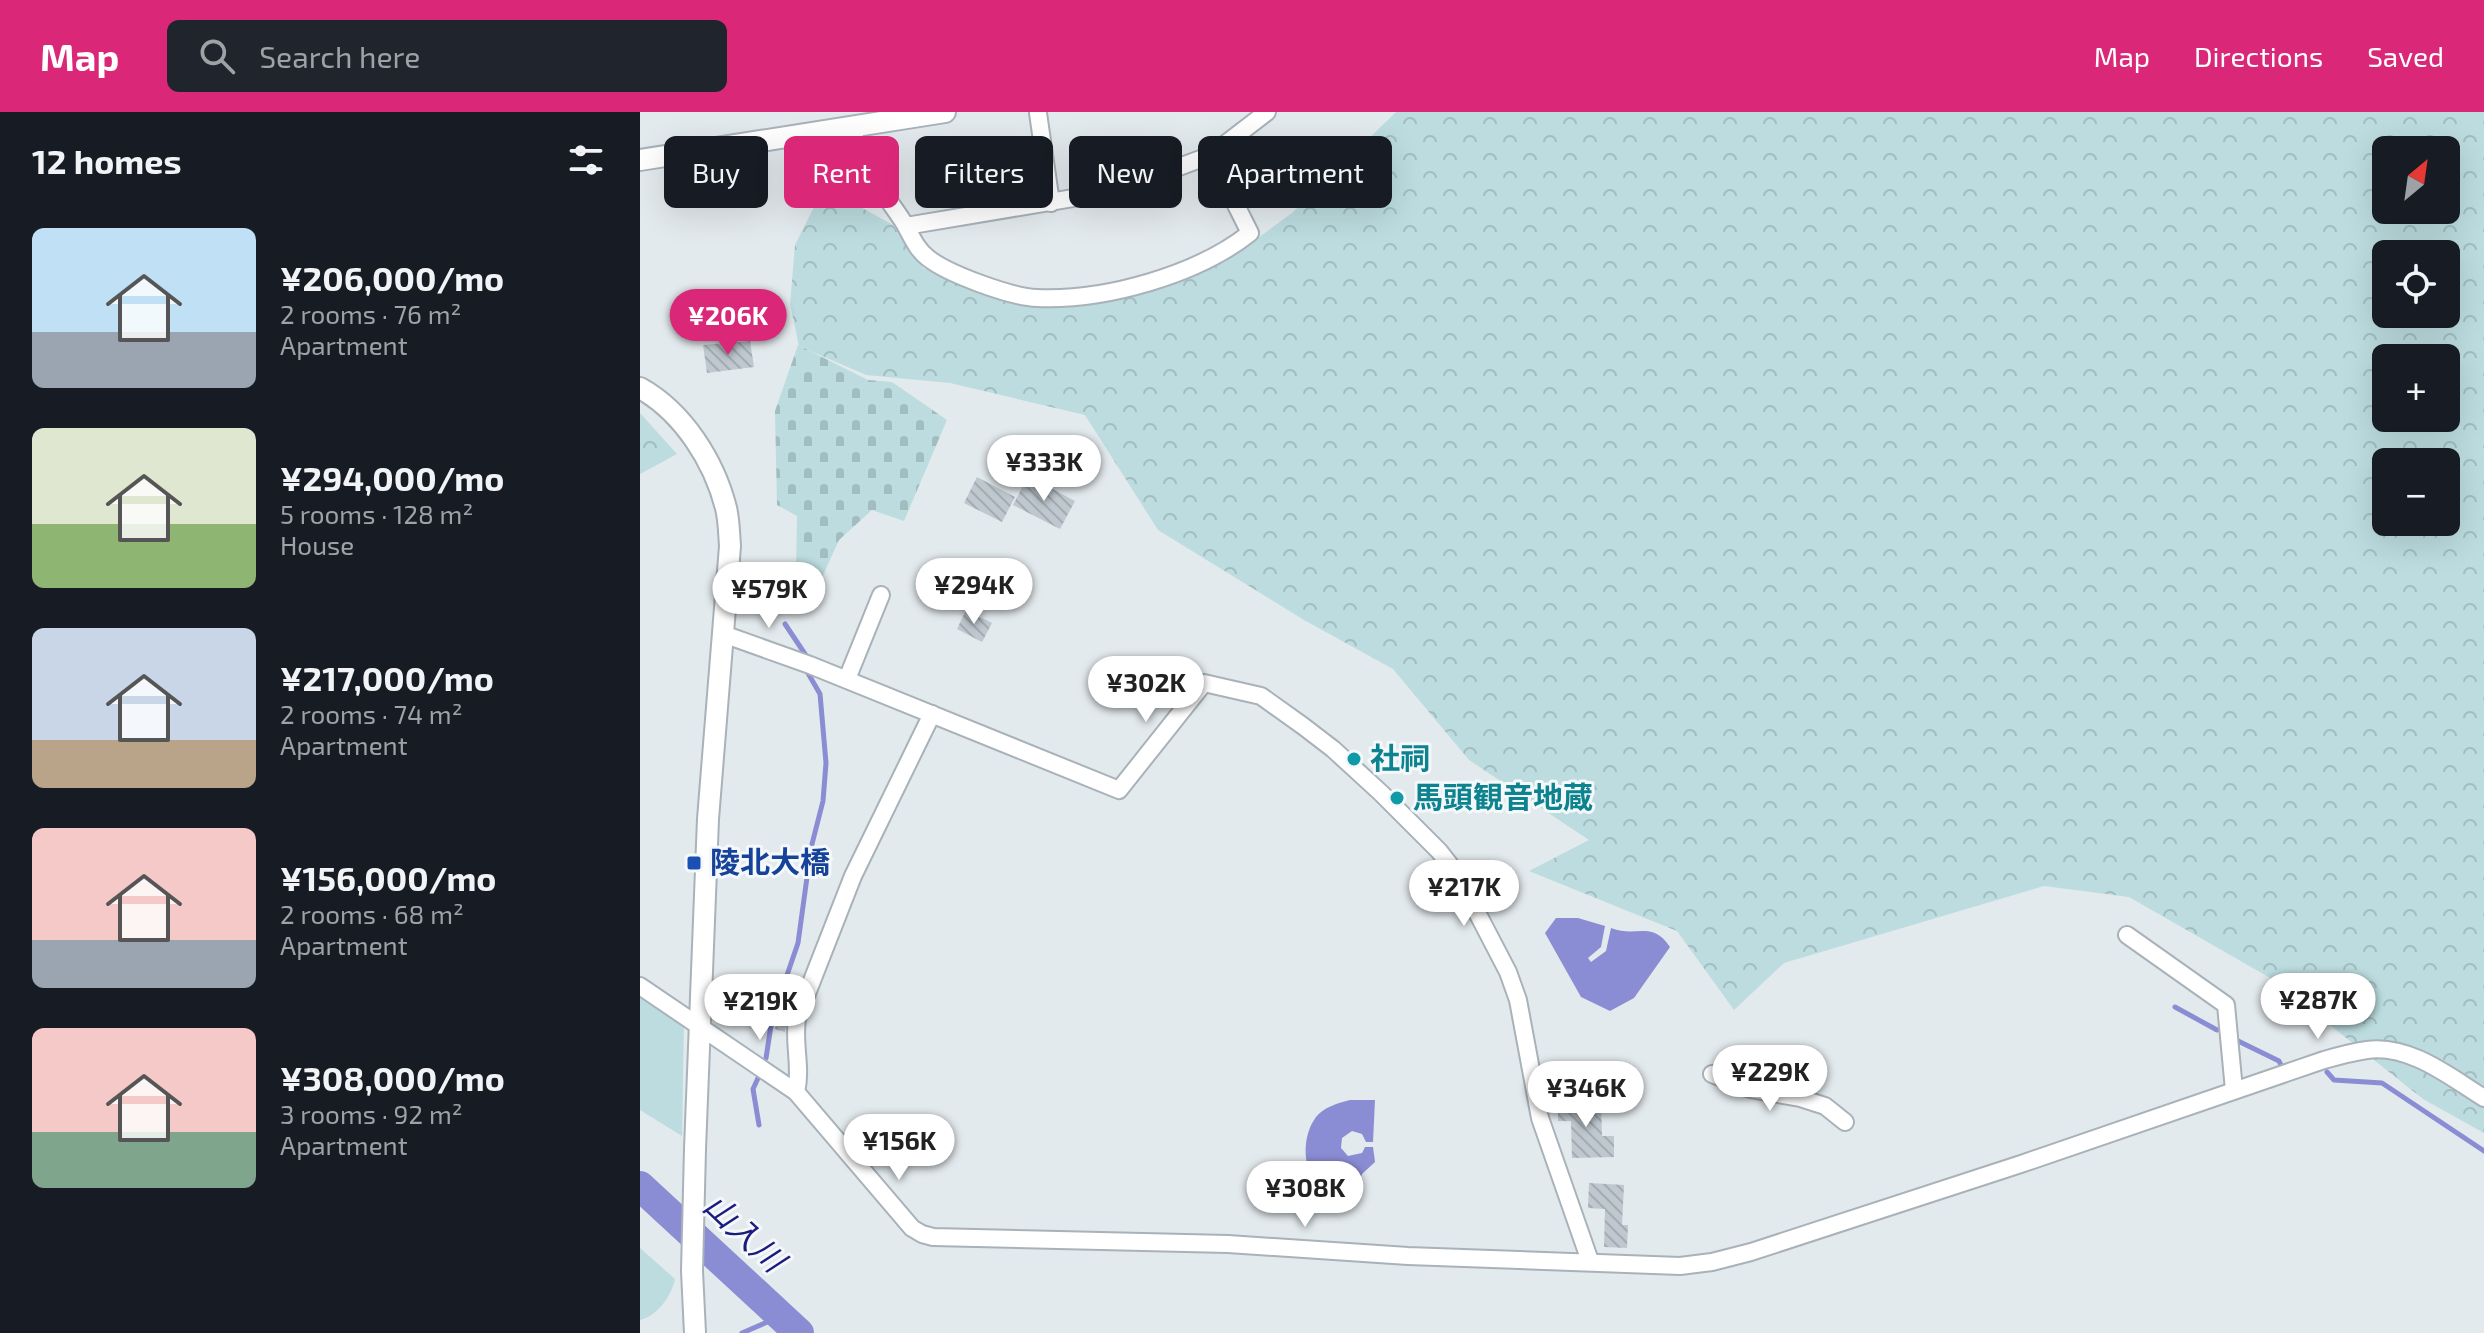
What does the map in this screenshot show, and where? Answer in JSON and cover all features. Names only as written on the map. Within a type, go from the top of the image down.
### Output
[{"type":"street","points":[[640,160],[849,119],[945,112]]},
{"type":"street","points":[[1236,136],[1267,112]]},
{"type":"street","points":[[1038,113],[1041,136]]},
{"type":"street","points":[[849,119],[867,167],[926,257],[945,269],[1035,298],[1091,294],[1128,287],[1172,275],[1227,251],[1250,233],[1238,208]]},
{"type":"street","points":[[1053,203],[1115,191],[1198,160]]},
{"type":"street","points":[[906,226],[1019,208]]},
{"type":"street","points":[[640,388],[674,414],[698,445],[726,510],[730,546],[708,819],[695,1149],[692,1271],[695,1333]]},
{"type":"street","points":[[847,679],[881,595]]},
{"type":"street","points":[[723,634],[847,679],[1119,790],[1204,683],[1261,696],[1333,749],[1439,851],[1457,874],[1479,912],[1518,1000],[1540,1118],[1590,1261]]},
{"type":"street","points":[[796,1092],[800,1075],[794,1037],[797,1019],[853,876],[932,714]]},
{"type":"street","points":[[2127,935],[2226,1005],[2234,1090]]},
{"type":"street","points":[[640,986],[796,1092],[912,1228],[933,1237],[1213,1243],[1408,1256],[1680,1266],[1751,1252],[2324,1060],[2370,1049],[2395,1051],[2419,1059],[2484,1098]]},
{"type":"street","points":[[1712,1074],[1750,1089],[1825,1106],[1845,1122]]},
{"type":"green space","points":[[1396,112],[2484,112],[2484,1133],[2423,1099],[2272,979],[2129,897],[2044,886],[1784,963],[1734,1010],[1677,931],[1529,871],[1589,840],[1469,760],[1393,669],[1304,620],[1158,530],[1085,415],[950,383],[866,375],[799,346],[790,304],[795,245],[814,208],[862,208],[893,225],[923,268],[983,294],[1040,306],[1085,303],[1128,295],[1179,281],[1225,262],[1297,208],[1392,208],[1392,136],[1371,136]]},
{"type":"green space","points":[[798,345],[868,380],[892,382],[947,420],[904,521],[872,510],[839,540],[819,584],[796,571],[797,516],[777,505],[775,411]]},
{"type":"green space","points":[[640,413],[677,454],[640,474]]},
{"type":"green space","points":[[640,993],[684,1021],[682,1136],[640,1110]]},
{"type":"green space","points":[[640,1248],[675,1279],[662,1305],[640,1320]]},
{"type":"water","points":[[1556,918],[1578,918],[1605,926],[1601,947],[1588,958],[1591,962],[1606,951],[1611,928],[1657,934],[1670,947],[1634,998],[1610,1011],[1581,997],[1545,933]]},
{"type":"water","points":[[1350,1100],[1375,1100],[1373,1142],[1366,1142],[1362,1134],[1352,1131],[1342,1138],[1341,1148],[1348,1156],[1362,1153],[1365,1147],[1373,1147],[1375,1162],[1362,1174],[1352,1203],[1325,1195],[1316,1185],[1306,1159],[1309,1130],[1316,1117],[1327,1108]]},
{"type":"building","points":[[750,341],[754,367],[707,373],[703,345]]},
{"type":"building","points":[[1028,476],[1075,501],[1060,529],[1013,505]]},
{"type":"building","points":[[977,477],[1015,497],[1002,522],[964,503]]},
{"type":"building","points":[[966,610],[992,623],[982,642],[957,629]]},
{"type":"building","points":[[792,976],[801,979],[787,1015],[785,1032],[775,1029]]},
{"type":"building","points":[[1558,1100],[1601,1100],[1602,1136],[1614,1136],[1614,1157],[1572,1158],[1571,1121],[1558,1121]]},
{"type":"building","points":[[1589,1183],[1624,1185],[1622,1225],[1628,1225],[1627,1248],[1604,1247],[1605,1209],[1588,1208]]},
{"type":"waterway","points":[[766,1058],[772,1019],[798,943],[811,848],[823,801],[826,763],[820,694],[805,668],[807,657],[785,624]]},
{"type":"waterway","points":[[2175,1007],[2217,1030]]},
{"type":"waterway","points":[[2234,1039],[2279,1061],[2282,1067],[2287,1065]]},
{"type":"waterway","points":[[2327,1072],[2334,1080],[2382,1083],[2484,1151]]},
{"type":"waterway","points":[[759,1076],[753,1089],[759,1125]]},
{"type":"waterway","name":"山入川","points":[[640,1186],[799,1333]]},
{"type":"waterway","points":[[742,1333],[779,1317]]},
{"type":"place","name":"社祠","points":[[1354,759]]},
{"type":"place","name":"馬頭観音地蔵","points":[[1397,798]]},
{"type":"place","name":"陵北大橋","points":[[694,863]]}]
